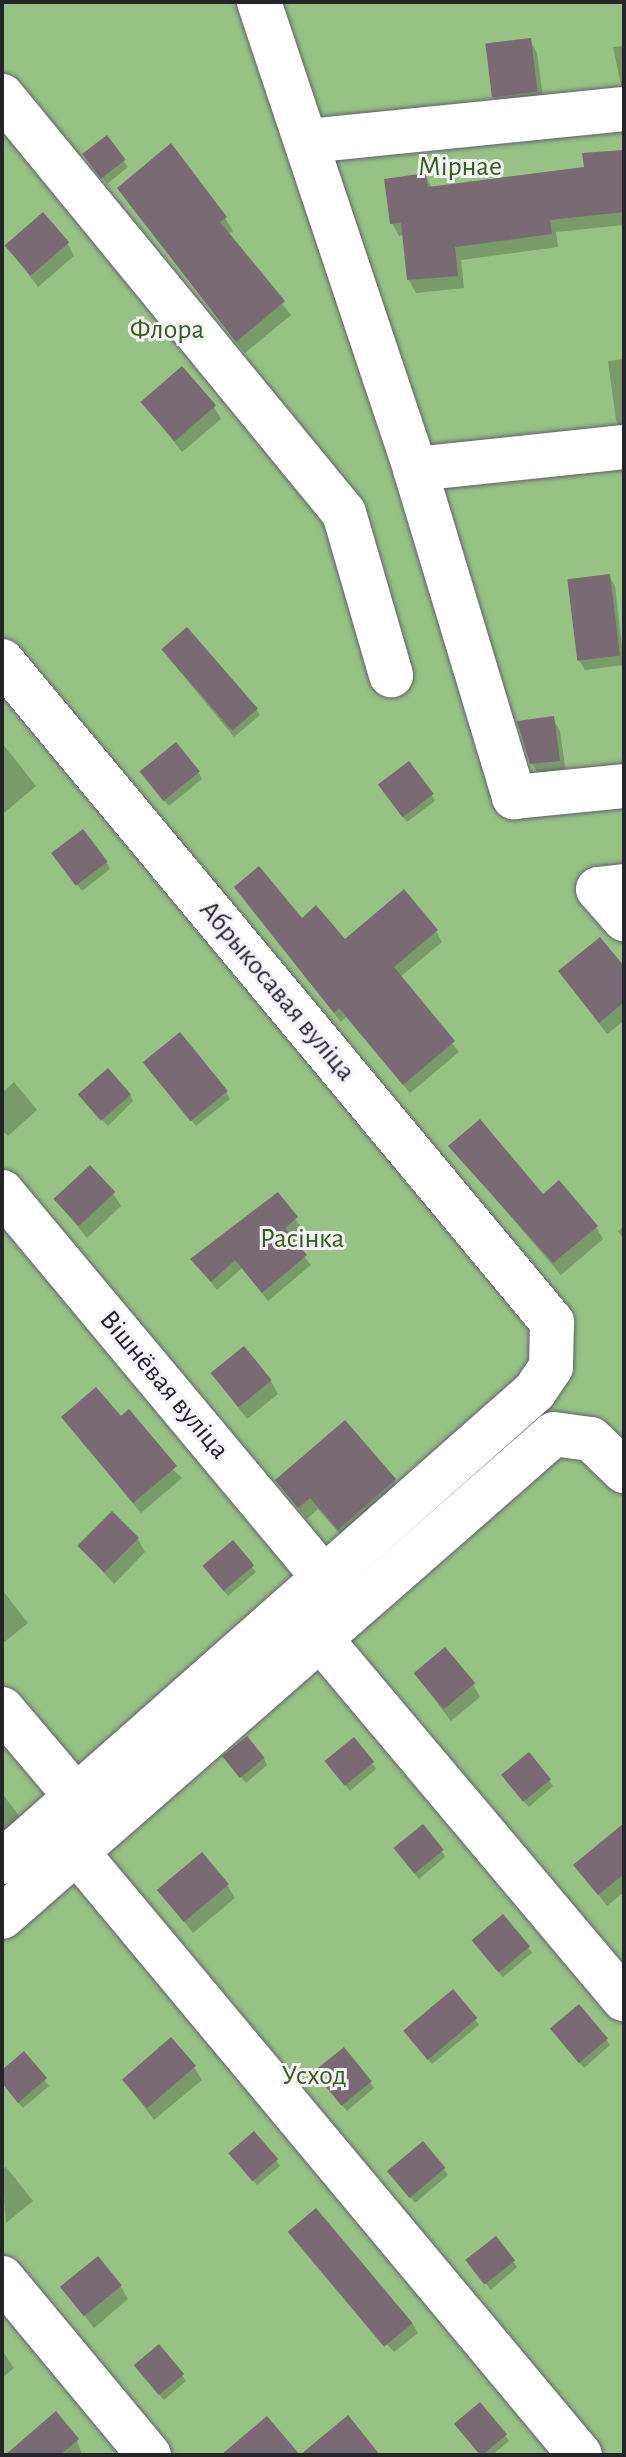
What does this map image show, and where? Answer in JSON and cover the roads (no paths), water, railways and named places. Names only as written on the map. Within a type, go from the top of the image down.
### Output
[{"type":"lane","points":[[259,2],[309,141],[415,469],[514,797],[624,786]]},
{"type":"lane","points":[[2,96],[344,513],[391,675]]},
{"type":"lane","points":[[309,141],[624,109]]},
{"type":"lane","points":[[415,469],[624,447]]},
{"type":"lane","name":"Абрыкосавая вуліца","points":[[2,661],[552,1322],[551,1367],[535,1391],[325,1579]]},
{"type":"lane","points":[[624,886],[598,889],[624,919]]},
{"type":"lane","name":"Вішнёвая вуліца","points":[[2,1192],[325,1579]]},
{"type":"lane","points":[[2,1917],[318,1636],[554,1434],[591,1439],[624,1471]]},
{"type":"lane","points":[[2,1862],[325,1579]]},
{"type":"lane","points":[[318,1636],[624,1999]]},
{"type":"lane","points":[[2,1709],[75,1795]]},
{"type":"lane","points":[[75,1850],[580,2455]]},
{"type":"lane","points":[[2,2278],[149,2455]]},
{"type":"park label","name":"Мірнае","points":[[460,167]]},
{"type":"park label","name":"Флора","points":[[167,330]]},
{"type":"park label","name":"Расінка","points":[[302,1239]]},
{"type":"park label","name":"Усход","points":[[314,2076]]}]
